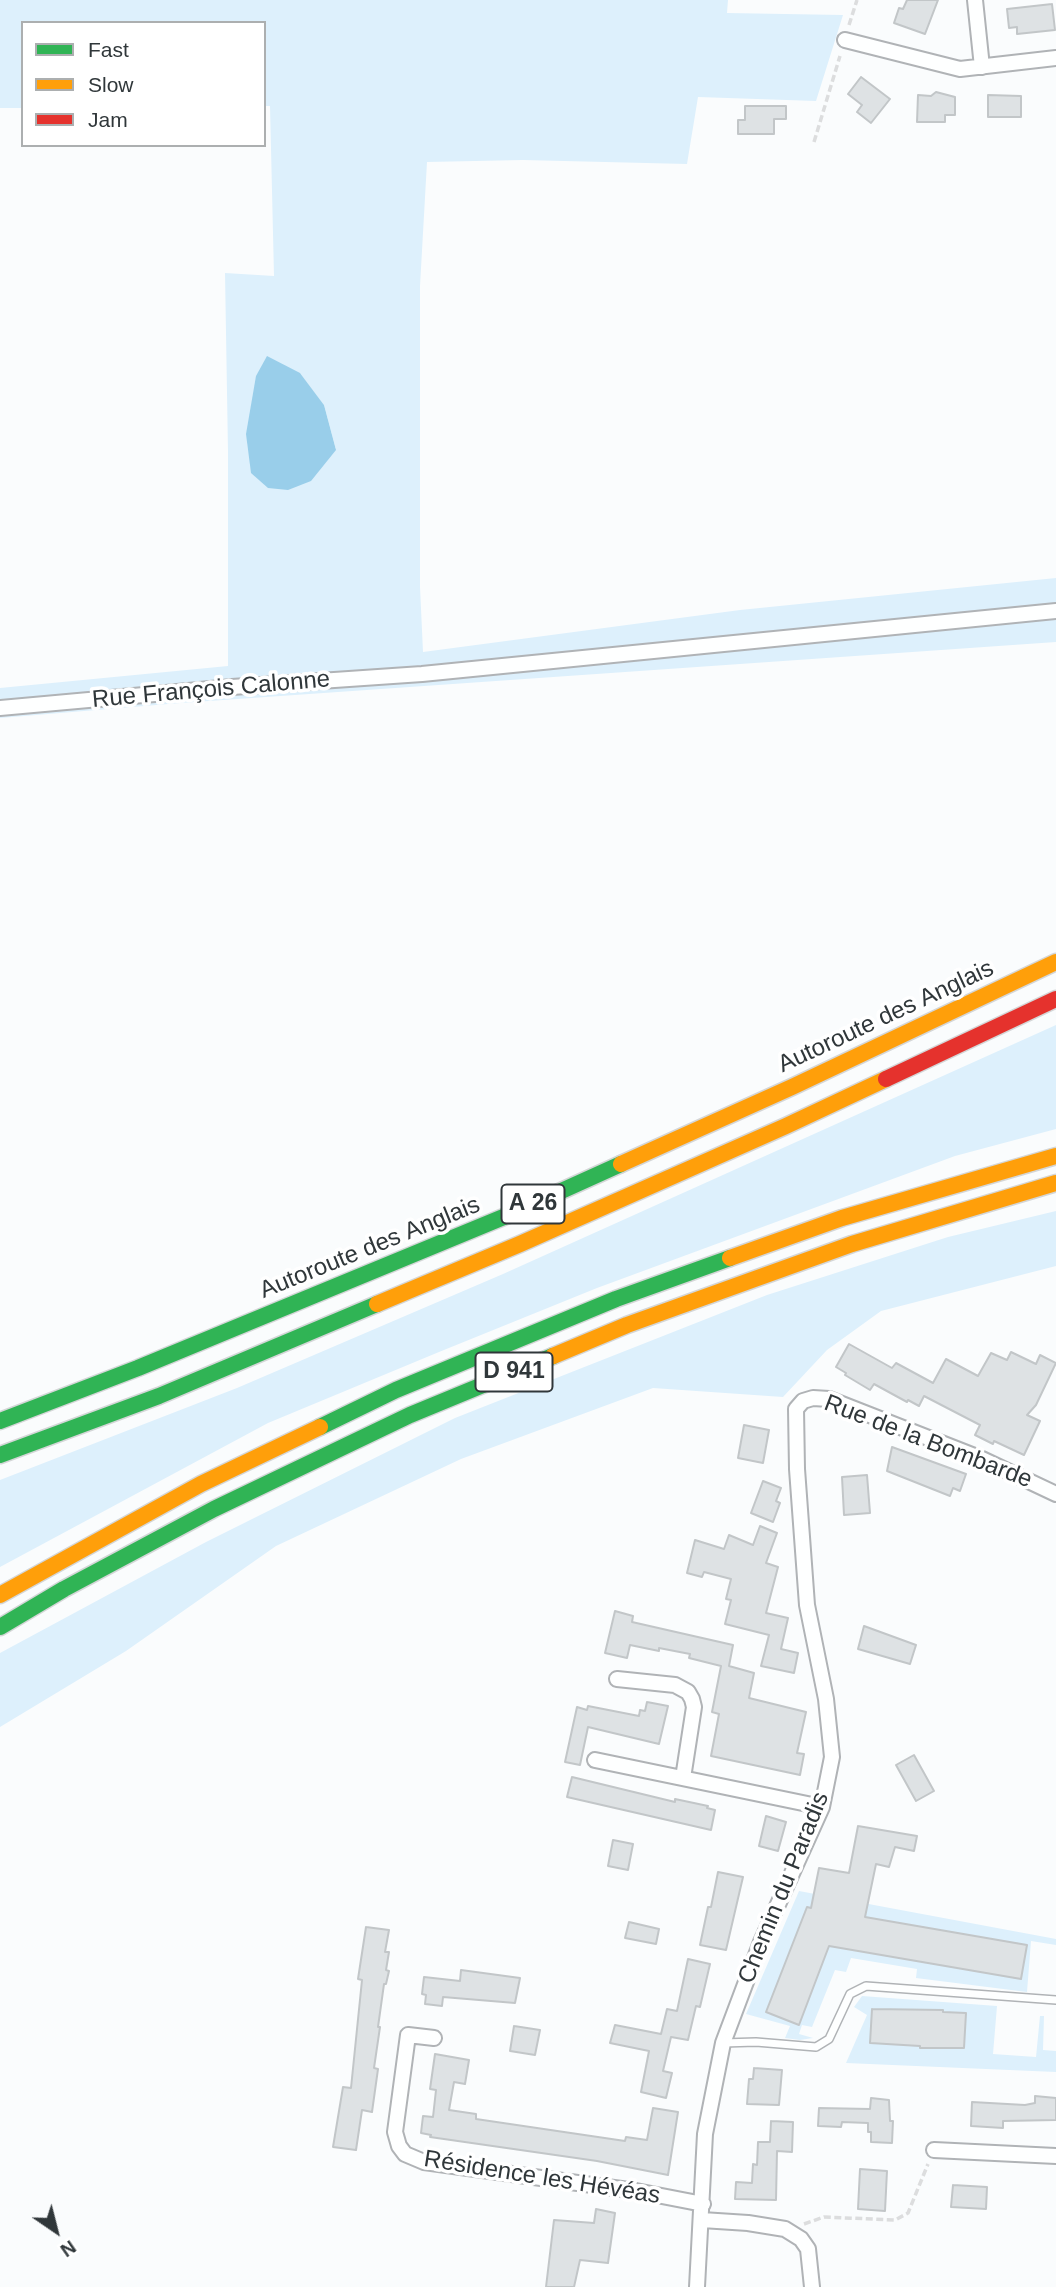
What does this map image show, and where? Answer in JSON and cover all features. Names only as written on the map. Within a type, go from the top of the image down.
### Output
[{"type":"highway","name":"Autoroute des Anglais","points":[[0,1421],[138,1368],[506,1216],[792,1087],[1056,962]]},
{"type":"highway","name":"A 26","points":[[0,1455],[159,1396],[520,1244],[786,1126],[1056,999]]},
{"type":"highway","name":"D 941","points":[[0,1595],[201,1484],[409,1385],[616,1299],[830,1223],[1056,1156]]},
{"type":"highway","name":"D 941","points":[[0,1627],[64,1589],[214,1509],[422,1410],[627,1325],[852,1244],[1056,1184]]},
{"type":"street","points":[[975,0],[982,67]]},
{"type":"street","points":[[845,40],[960,69],[1056,58]]},
{"type":"street","name":"Rue François Calonne","points":[[0,708],[232,687],[422,674],[1056,611]]},
{"type":"street","name":"Rue de la Bombarde","points":[[800,1404],[813,1398],[829,1399],[982,1460],[1056,1494]]},
{"type":"street","name":"Chemin du Paradis","points":[[696,2287],[705,2134],[723,2043],[761,1942],[822,1807],[832,1757],[831,1730],[807,1605],[797,1469],[796,1409],[800,1404]]},
{"type":"street","points":[[618,1679],[675,1685],[688,1692],[694,1707],[683,1778]]},
{"type":"street","points":[[595,1760],[822,1807]]},
{"type":"street","name":"Résidence les Hévéas","points":[[434,2038],[408,2035],[395,2132],[398,2146],[405,2154],[425,2162],[636,2191],[702,2204]]},
{"type":"street","points":[[934,2150],[1056,2156]]},
{"type":"street","points":[[702,2220],[748,2222],[785,2230],[802,2239],[808,2249],[812,2287]]},
{"type":"lane","points":[[723,2043],[756,2042],[816,2047],[829,2039],[850,1994],[866,1986],[1056,2000]]},
{"type":"path","points":[[814,142],[857,0]]},
{"type":"path","points":[[785,2230],[824,2217],[895,2220],[908,2213],[934,2150]]},
{"type":"shaded area","points":[[0,0],[728,0],[727,13],[843,15],[816,101],[698,97],[687,164],[523,160],[427,162],[420,286],[420,587],[423,652],[740,610],[1056,578],[1056,642],[0,718],[0,688],[228,666],[225,273],[274,276],[270,106],[266,106],[266,21],[21,21],[21,108],[0,108]],"holes":[[[300,373],[324,405],[336,450]]]},
{"type":"shaded area","points":[[1056,1025],[1056,1129],[955,1156],[597,1288],[439,1352],[268,1423],[0,1567],[0,1480],[237,1388],[503,1274]]},
{"type":"shaded area","points":[[1056,1211],[1056,1266],[881,1311],[827,1350],[783,1397],[653,1388],[461,1459],[276,1546],[126,1651],[0,1727],[0,1653],[206,1542],[455,1418],[767,1295],[948,1237]]},
{"type":"shaded area","points":[[799,1891],[1056,1939],[1056,1945],[1031,1941],[1027,1992],[916,1978],[917,1969],[851,1958],[846,1972],[835,1970],[812,2027],[802,2025],[799,2034],[813,2038],[785,2038],[790,2026],[746,2014]]},
{"type":"shaded area","points":[[862,1996],[997,2006],[993,2054],[1036,2057],[1040,2016],[1044,2016],[1043,2050],[1056,2051],[1056,2072],[846,2063],[867,2015],[854,2007]]},
{"type":"water","points":[[267,356],[300,373],[324,405],[336,450],[311,481],[288,490],[268,488],[251,473],[246,434],[256,376]]},
{"type":"building","points":[[907,0],[938,0],[925,34],[894,23],[899,8],[903,9]]},
{"type":"building","points":[[1052,4],[1055,30],[1017,34],[1017,27],[1009,28],[1007,9]]},
{"type":"building","points":[[861,77],[890,99],[871,123],[857,112],[862,105],[848,94]]},
{"type":"building","points":[[936,92],[955,97],[955,115],[945,115],[945,122],[917,122],[918,95],[931,96]]},
{"type":"building","points":[[988,95],[1021,96],[1021,117],[988,117]]},
{"type":"building","points":[[745,106],[786,106],[786,119],[774,119],[774,134],[738,134],[738,120],[745,120]]},
{"type":"building","points":[[849,1344],[892,1368],[896,1363],[933,1383],[946,1359],[978,1376],[991,1353],[1007,1360],[1011,1352],[1036,1364],[1040,1355],[1056,1363],[1036,1405],[1027,1415],[1040,1421],[1024,1455],[975,1435],[980,1425],[924,1396],[919,1406],[874,1384],[870,1390],[845,1375],[846,1373],[836,1367]]},
{"type":"building","points":[[744,1425],[769,1430],[763,1463],[738,1458]]},
{"type":"building","points":[[892,1447],[966,1474],[960,1491],[953,1488],[950,1496],[887,1471]]},
{"type":"building","points":[[867,1475],[870,1513],[844,1515],[842,1477]]},
{"type":"building","points":[[763,1481],[781,1488],[776,1501],[780,1503],[773,1522],[751,1513]]},
{"type":"building","points":[[760,1526],[777,1533],[766,1563],[778,1567],[766,1613],[788,1618],[781,1649],[798,1653],[794,1673],[761,1666],[769,1635],[725,1624],[731,1600],[726,1599],[731,1579],[704,1572],[702,1577],[687,1573],[695,1540],[724,1549],[729,1535],[753,1545]]},
{"type":"building","points":[[615,1611],[633,1616],[632,1622],[733,1645],[729,1666],[754,1673],[749,1698],[806,1712],[797,1753],[804,1754],[800,1775],[711,1756],[719,1714],[712,1712],[721,1666],[689,1658],[690,1654],[659,1648],[659,1651],[630,1645],[627,1658],[605,1653]]},
{"type":"building","points":[[864,1626],[916,1645],[910,1664],[858,1649]]},
{"type":"building","points":[[647,1702],[668,1706],[659,1744],[588,1727],[580,1765],[565,1762],[577,1707],[587,1710],[588,1706],[639,1716],[640,1710],[645,1711]]},
{"type":"building","points":[[914,1755],[934,1791],[916,1801],[896,1765]]},
{"type":"building","points":[[572,1777],[675,1802],[675,1799],[708,1806],[707,1808],[715,1810],[711,1830],[567,1797]]},
{"type":"building","points":[[766,1816],[786,1822],[778,1851],[759,1846]]},
{"type":"building","points":[[858,1826],[917,1836],[914,1851],[895,1847],[889,1867],[876,1864],[865,1917],[1027,1945],[1021,1979],[829,1946],[799,2025],[766,2012],[807,1907],[811,1908],[819,1868],[849,1873]]},
{"type":"building","points":[[613,1840],[633,1844],[628,1870],[608,1866]]},
{"type":"building","points":[[718,1872],[743,1877],[726,1950],[700,1945]]},
{"type":"building","points":[[629,1922],[659,1929],[656,1944],[625,1938]]},
{"type":"building","points":[[366,1927],[389,1930],[385,1952],[389,1952],[386,1970],[389,1971],[384,1984],[378,2027],[374,2068],[378,2069],[372,2112],[362,2110],[356,2150],[333,2147],[343,2087],[351,2088],[362,1980],[358,1979]]},
{"type":"building","points":[[688,1959],[710,1964],[700,2007],[696,2006],[688,2040],[671,2037],[663,2071],[672,2073],[666,2098],[641,2092],[649,2051],[610,2043],[615,2025],[661,2034],[667,2009],[677,2011]]},
{"type":"building","points":[[461,1970],[520,1978],[515,2003],[443,1997],[442,2006],[425,2004],[426,1995],[422,1994],[424,1977],[460,1981]]},
{"type":"building","points":[[872,2009],[966,2013],[964,2048],[920,2048],[870,2043]]},
{"type":"building","points":[[514,2026],[540,2030],[535,2055],[510,2051]]},
{"type":"building","points":[[435,2054],[469,2060],[465,2084],[454,2082],[449,2110],[476,2114],[476,2119],[625,2141],[626,2137],[647,2140],[653,2108],[678,2112],[668,2175],[597,2161],[430,2137],[431,2135],[421,2133],[423,2116],[433,2117],[436,2090],[430,2089]]},
{"type":"building","points":[[754,2068],[782,2070],[779,2105],[747,2104],[749,2079],[753,2079]]},
{"type":"building","points":[[1035,2096],[1056,2098],[1056,2120],[1003,2121],[1003,2128],[971,2126],[972,2102],[1025,2105],[1035,2103]]},
{"type":"building","points":[[871,2098],[889,2100],[890,2121],[893,2121],[892,2143],[871,2142],[868,2123],[842,2122],[841,2127],[818,2126],[819,2108],[870,2109]]},
{"type":"building","points":[[771,2121],[793,2122],[792,2152],[777,2151],[776,2200],[735,2199],[736,2182],[752,2183],[753,2164],[757,2165],[758,2142],[770,2142]]},
{"type":"building","points":[[860,2169],[887,2171],[885,2211],[858,2209]]},
{"type":"building","points":[[953,2185],[987,2187],[986,2209],[951,2207]]},
{"type":"building","points":[[596,2209],[615,2213],[608,2263],[580,2260],[574,2287],[546,2287],[554,2220],[594,2223]]},
{"type":"traffic: fast","points":[[0,1421],[138,1368],[506,1216],[621,1164]]},
{"type":"traffic: fast","points":[[320,1427],[396,1390],[616,1299],[730,1258]]},
{"type":"traffic: fast","points":[[0,1455],[159,1396],[377,1304]]},
{"type":"traffic: fast","points":[[0,1627],[64,1589],[214,1509],[410,1415],[553,1356]]},
{"type":"traffic: slow","points":[[621,1164],[792,1087],[1056,962]]},
{"type":"traffic: slow","points":[[377,1304],[520,1244],[886,1079]]},
{"type":"traffic: slow","points":[[730,1258],[842,1218],[1056,1156]]},
{"type":"traffic: slow","points":[[553,1356],[627,1325],[852,1244],[1056,1183]]},
{"type":"traffic: slow","points":[[0,1595],[201,1484],[320,1427]]},
{"type":"traffic: jam","points":[[886,1079],[1056,999]]}]
